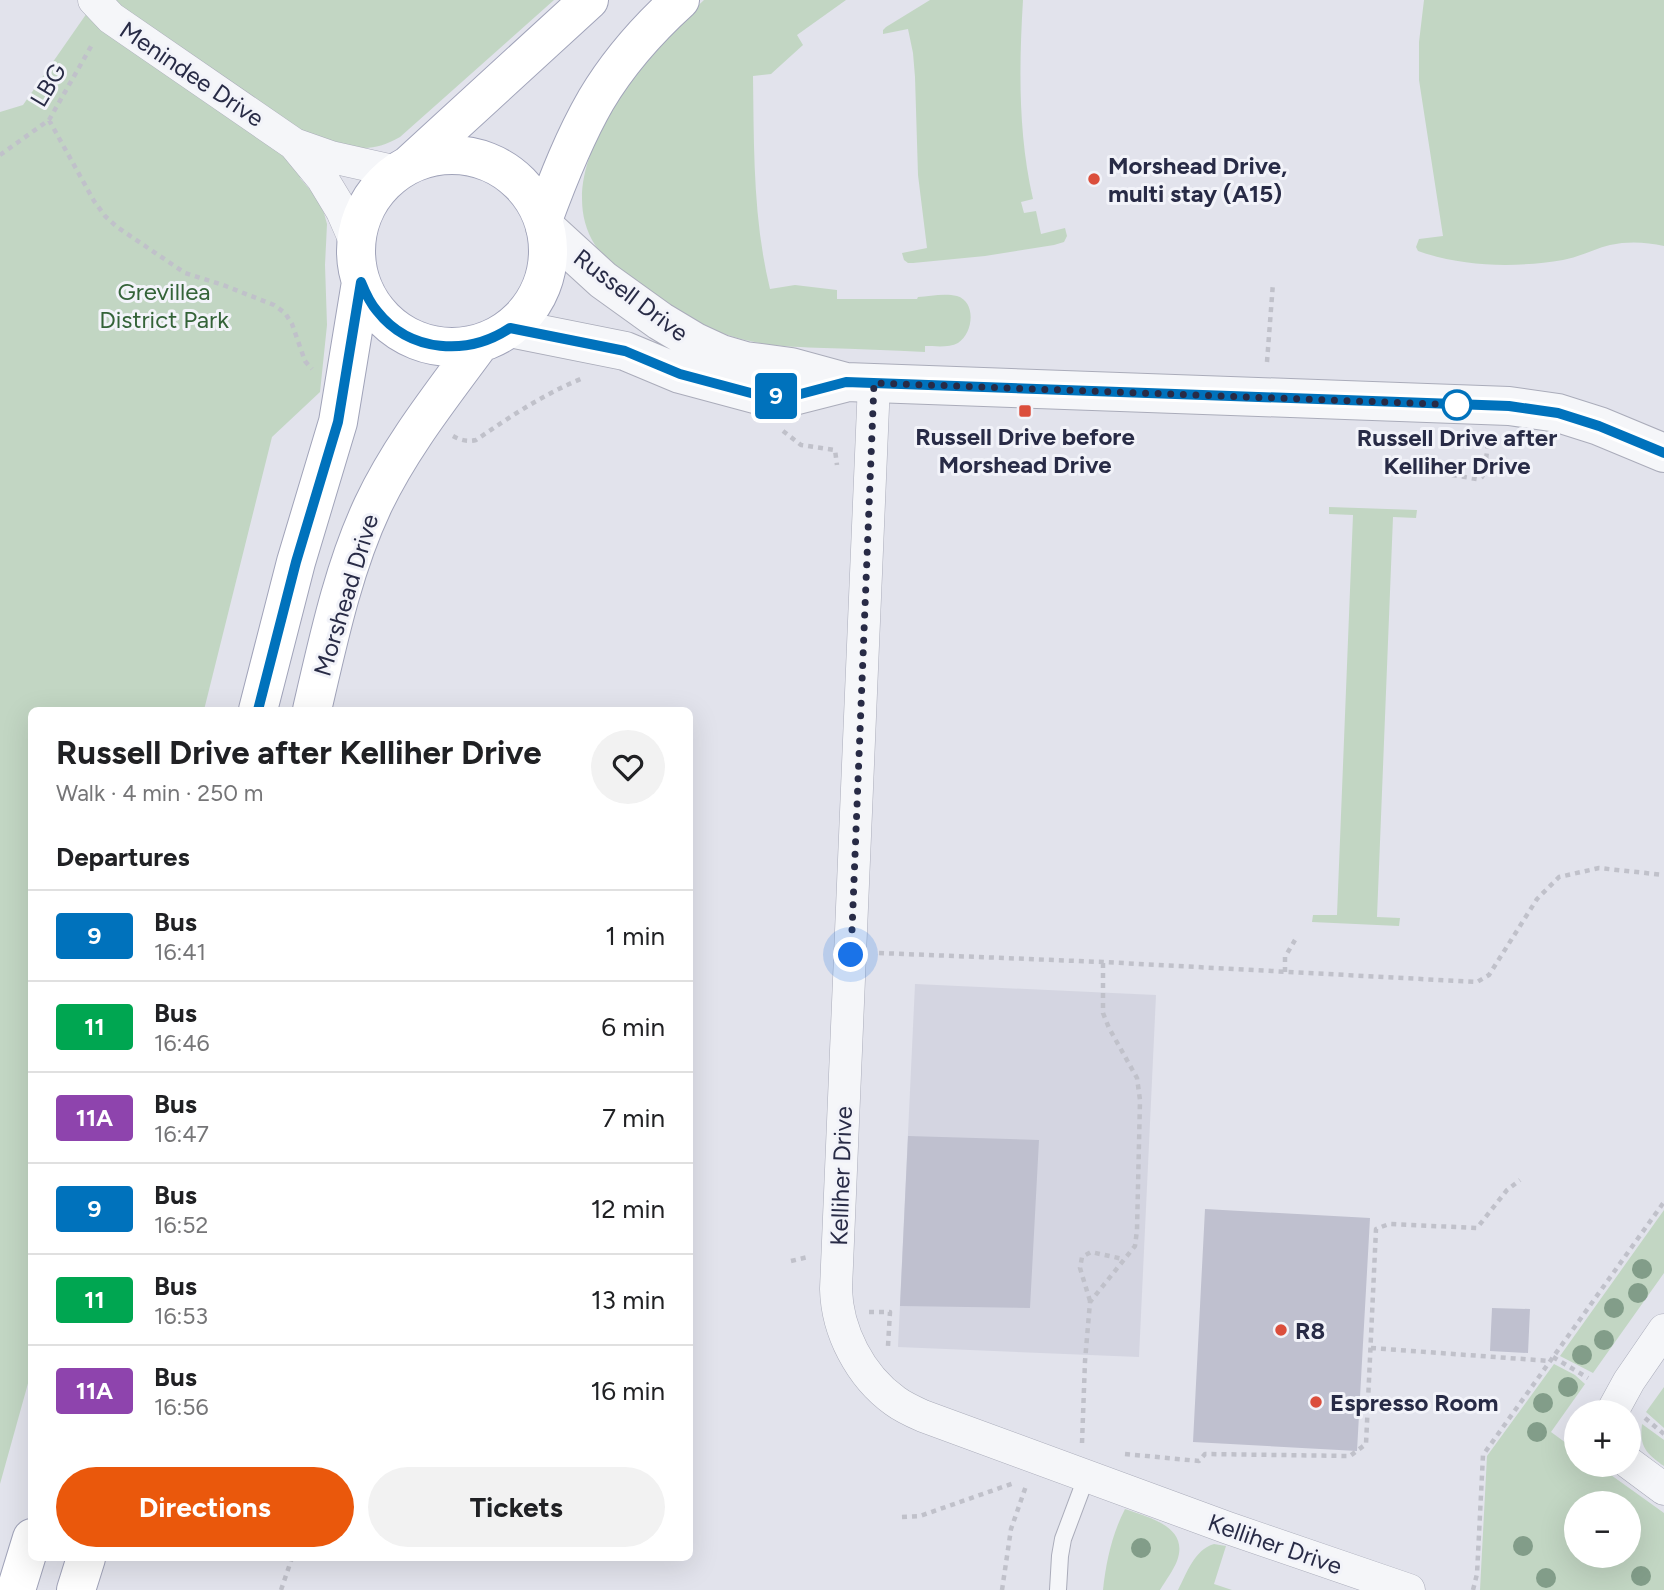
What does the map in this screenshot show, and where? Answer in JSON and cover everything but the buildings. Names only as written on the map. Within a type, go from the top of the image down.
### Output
[{"type":"main road","points":[[404,168],[439,156],[468,156],[489,162],[509,173],[520,182],[533,200],[544,223],[548,243],[545,275],[532,304],[495,335],[464,346],[447,348],[415,340],[388,323],[376,311],[361,282],[356,243],[360,223],[368,204],[381,186],[589,0]]},
{"type":"main road","points":[[544,223],[560,174],[597,98],[647,32],[680,0]]},
{"type":"main road","points":[[259,707],[296,562],[338,422],[361,282]]},
{"type":"main road","name":"Morshead Drive","points":[[313,707],[332,624],[356,547],[373,505],[433,406],[495,335]]},
{"type":"main road","points":[[16,1590],[28,1551]]},
{"type":"main road","points":[[76,1590],[85,1561]]},
{"type":"street","name":"Menindee Drive","points":[[102,9],[294,144],[322,178],[342,211],[356,243]]},
{"type":"street","name":"Menindee Drive","points":[[294,144],[331,157],[404,168]]},
{"type":"street","name":"Russell Drive","points":[[544,223],[603,280],[660,321],[695,342],[745,361],[791,367],[860,383],[1509,406],[1558,413],[1599,426],[1664,453]]},
{"type":"street","name":"Russell Drive","points":[[495,335],[625,351],[680,374],[762,396],[793,396],[860,383]]},
{"type":"street","name":"Kelliher Drive","points":[[860,383],[836,1302],[843,1329],[860,1363],[880,1389],[897,1403],[937,1422],[1084,1458],[1228,1528],[1353,1581],[1409,1590]]},
{"type":"street","points":[[1619,1400],[1664,1330]]},
{"type":"street","points":[[1641,1472],[1664,1489]]},
{"type":"lane","points":[[1058,1590],[1063,1539],[1084,1458]]},
{"type":"path","name":"LBG","points":[[0,155],[50,120],[86,55],[102,9]]},
{"type":"path","points":[[50,120],[94,201],[111,222],[185,273],[274,305],[285,313],[292,324],[304,361],[313,370],[344,386]]},
{"type":"path","points":[[1263,398],[1273,283]]},
{"type":"path","points":[[433,406],[428,429],[434,435],[441,440],[453,436],[459,440],[476,440],[554,390],[586,377]]},
{"type":"path","points":[[779,428],[801,445],[835,450]]},
{"type":"path","points":[[1452,475],[1477,479],[1482,477],[1488,439]]},
{"type":"path","points":[[873,953],[1477,982],[1489,975],[1537,899],[1559,877],[1599,868],[1664,875]]},
{"type":"path","points":[[1285,972],[1285,957],[1295,940]]},
{"type":"path","points":[[1090,1302],[1135,1246],[1137,1230],[1140,1100],[1137,1077],[1108,1028],[1103,1013],[1103,962]]},
{"type":"path","points":[[1116,1454],[1199,1461],[1205,1454],[1350,1456],[1366,1444],[1376,1229],[1389,1224],[1477,1228],[1507,1190],[1520,1180]]},
{"type":"path","points":[[1473,1590],[1477,1574],[1483,1455],[1664,1202]]},
{"type":"path","points":[[1082,1437],[1090,1302],[1080,1268],[1082,1257],[1091,1252],[1124,1259]]},
{"type":"path","points":[[863,1312],[890,1312],[888,1356]]},
{"type":"path","points":[[1371,1348],[1552,1359],[1588,1378]]},
{"type":"path","points":[[1644,1419],[1664,1434]]},
{"type":"path","points":[[902,1517],[920,1516],[1028,1480],[1011,1529],[1002,1590]]},
{"type":"path","points":[[281,1590],[291,1561]]},
{"type":"shaded area","points":[[915,984],[1156,995],[1139,1357],[898,1347]]},
{"type":"green space","name":"Grevillea District Park","points":[[96,0],[554,0],[400,137],[371,148],[324,140],[300,178],[317,198],[327,224],[327,325],[320,392],[272,437],[205,707],[28,707],[28,1383],[0,1484],[0,112],[23,105]]},
{"type":"green space","points":[[704,0],[846,0],[797,35],[803,45],[771,74],[753,76],[757,210],[770,289],[795,285],[837,290],[837,299],[957,296],[968,305],[971,318],[967,333],[958,343],[925,346],[925,352],[787,346],[734,337],[688,318],[660,301],[608,260],[595,245],[584,218],[582,190],[588,161],[600,132],[616,104],[652,54]]},
{"type":"green space","points":[[930,0],[1023,0],[1021,100],[1033,199],[1021,202],[1024,213],[1036,211],[1041,234],[1065,228],[1067,236],[1064,242],[985,256],[913,263],[904,260],[902,253],[927,248],[918,175],[913,53],[908,29],[883,34],[883,30]]},
{"type":"green space","points":[[1424,0],[1664,0],[1664,246],[1624,243],[1563,260],[1508,265],[1471,263],[1418,251],[1416,247],[1419,239],[1443,236],[1419,80],[1419,42]]},
{"type":"green space","points":[[1329,507],[1417,510],[1416,518],[1393,517],[1377,917],[1400,918],[1399,926],[1312,922],[1313,915],[1337,915],[1353,515],[1329,514]]},
{"type":"green space","points":[[1664,1210],[1664,1273],[1593,1373],[1560,1356]]},
{"type":"green space","points":[[1554,1364],[1575,1375],[1585,1384],[1574,1400],[1564,1400],[1564,1414],[1551,1432],[1564,1442],[1564,1477],[1614,1477],[1633,1491],[1564,1491],[1564,1568],[1641,1568],[1641,1497],[1664,1513],[1664,1590],[1480,1590],[1487,1456]]},
{"type":"green space","points":[[1664,1387],[1664,1428],[1646,1412]]},
{"type":"green space","points":[[1642,1424],[1664,1440],[1664,1466],[1653,1458],[1643,1444]]},
{"type":"green space","points":[[1125,1509],[1164,1525],[1177,1539],[1177,1561],[1160,1590],[1103,1590],[1110,1548]]},
{"type":"green space","points":[[1214,1544],[1226,1546],[1214,1584],[1232,1590],[1178,1590],[1196,1557]]},
{"type":"bus line","name":"9","points":[[259,707],[296,562],[338,422],[361,282],[376,311],[388,323],[401,333],[431,345],[447,348],[480,343],[510,328],[625,351],[680,374],[762,396],[793,396],[846,382],[1509,406],[1558,413],[1599,426],[1664,453]]},
{"type":"place","name":"Morshead Drive, multi stay (A15)","points":[[1094,179]]},
{"type":"place","name":"Russell Drive after Kelliher Drive","points":[[1457,405]]},
{"type":"place","name":"Russell Drive before Morshead Drive","points":[[1025,411]]},
{"type":"place","name":"R8","points":[[1281,1330]]},
{"type":"place","name":"Espresso Room","points":[[1316,1402]]},
{"type":"route","points":[[851,955],[874,383],[1463,405],[1457,405]]}]
